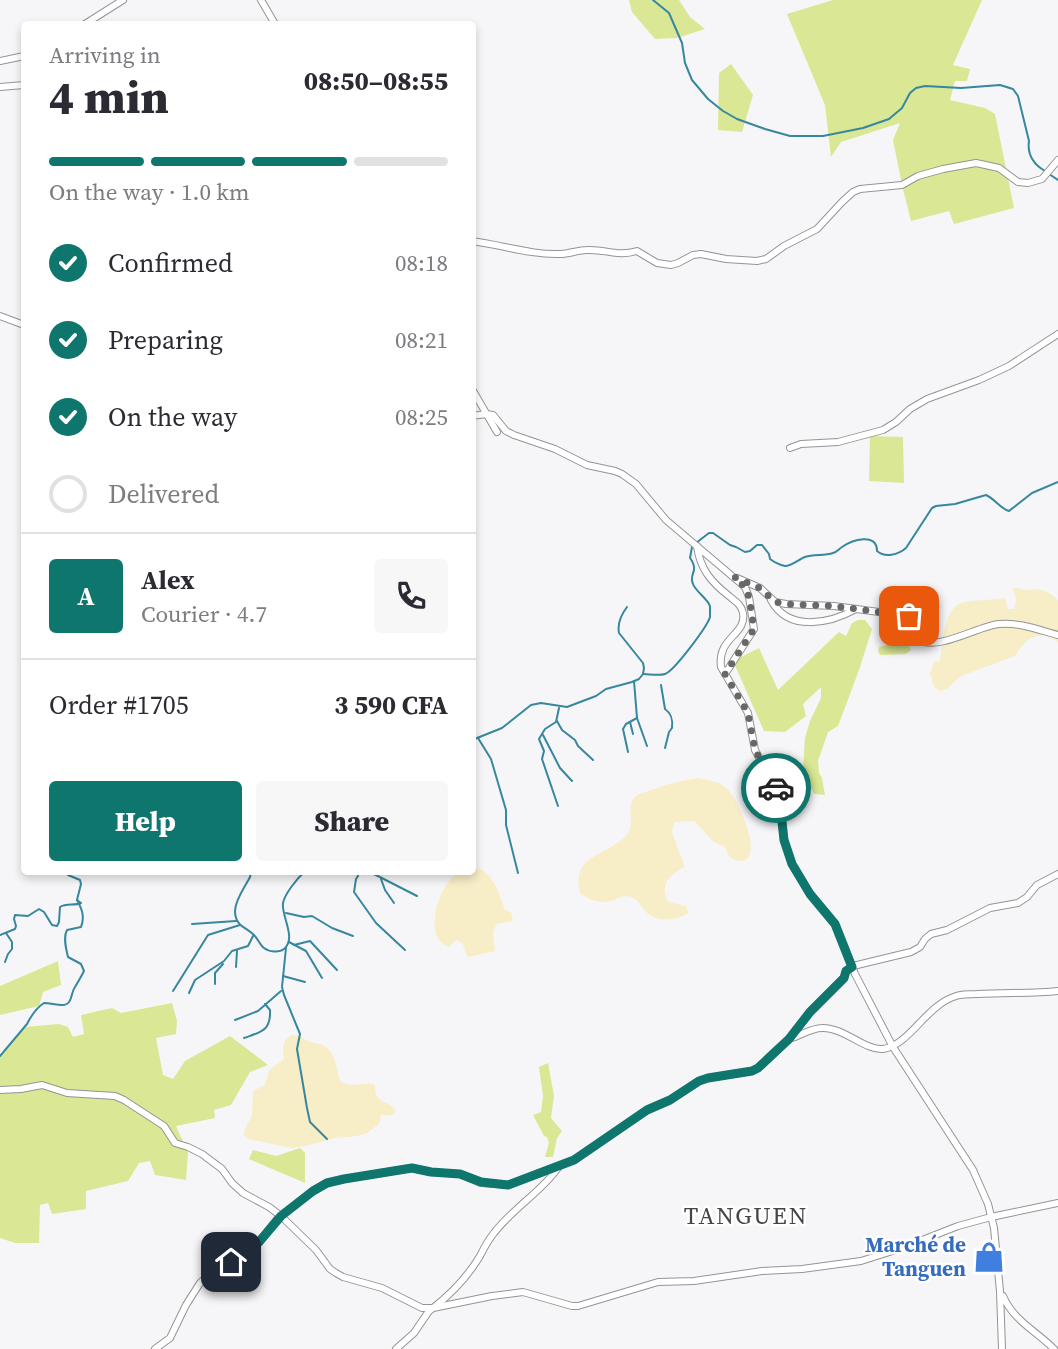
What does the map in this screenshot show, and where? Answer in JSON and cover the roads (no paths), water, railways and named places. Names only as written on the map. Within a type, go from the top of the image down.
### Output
[{"type":"street","points":[[90,21],[123,0]]},
{"type":"street","points":[[261,0],[273,21]]},
{"type":"street","points":[[0,61],[21,57]]},
{"type":"street","points":[[0,87],[21,85]]},
{"type":"street","points":[[476,242],[555,254],[586,250],[626,254],[636,251],[663,264],[678,263],[701,254],[757,261],[766,259],[817,229],[848,197],[860,189],[902,185],[918,176],[976,163],[999,168],[1018,182],[1028,183],[1042,179],[1058,160]]},
{"type":"street","points":[[0,316],[21,324]]},
{"type":"street","points":[[790,448],[801,444],[838,442],[883,430],[928,399],[1010,366],[1058,334]]},
{"type":"street","points":[[476,396],[497,432]]},
{"type":"street","points":[[476,415],[493,415],[506,431],[514,435],[547,446],[587,465],[622,474],[636,484],[666,520],[745,587],[754,629],[725,674]]},
{"type":"street","points":[[697,546],[698,559],[704,571],[738,603],[743,614],[741,628],[725,644],[720,660],[721,667],[748,713],[755,750],[779,795],[784,840],[792,864],[810,894],[835,924],[852,967],[893,1046],[973,1170],[988,1204],[994,1228],[1002,1349]]},
{"type":"street","points":[[734,577],[760,588],[775,602],[834,606],[909,616],[912,620],[913,635],[925,642],[937,642],[996,624],[1014,624],[1058,635]]},
{"type":"street","points":[[771,598],[787,617],[813,622],[842,617],[856,609]]},
{"type":"street","points":[[155,1349],[170,1338],[200,1283],[259,1242],[281,1216],[327,1183],[412,1168],[460,1174],[481,1182],[508,1185],[574,1160],[647,1110],[670,1100],[699,1081],[758,1068],[789,1039],[852,967],[911,952],[920,947],[931,934],[951,928],[990,908],[1018,903],[1037,885],[1058,874]]},
{"type":"street","points":[[789,1039],[826,1028],[876,1049],[884,1049],[908,1035],[936,1006],[957,995],[1058,991]]},
{"type":"street","points":[[0,1090],[42,1085],[67,1093],[115,1096],[124,1100],[164,1126],[175,1143],[202,1154],[222,1169],[243,1193],[281,1216],[316,1250],[330,1269],[343,1277],[382,1288],[422,1308],[523,1292],[578,1306],[658,1282],[694,1281],[762,1271],[837,1265],[861,1261],[902,1248],[958,1226],[1058,1203]]},
{"type":"street","points":[[396,1349],[414,1333],[429,1311],[445,1300],[460,1283],[494,1232],[548,1181],[559,1166]]},
{"type":"street","points":[[1000,1291],[1007,1307],[1016,1318],[1054,1349]]},
{"type":"waterway","points":[[653,0],[669,13],[682,43],[685,63],[692,80],[708,99],[737,119],[790,136],[823,136],[863,128],[889,119],[902,108],[916,88],[1000,85],[1013,89],[1018,96],[1030,155],[1045,171]]},
{"type":"waterway","points":[[1049,174],[1058,180]]},
{"type":"waterway","points":[[696,543],[713,533],[745,552],[762,545],[770,559],[785,566],[805,557],[834,553],[846,544],[863,539],[873,541],[880,553],[891,555],[906,548],[936,506],[955,504],[986,495],[1009,511],[1032,493],[1058,482]]},
{"type":"waterway","points":[[643,674],[663,675],[669,671],[690,648],[710,617],[710,606],[692,581],[692,547]]},
{"type":"waterway","points":[[476,738],[502,728],[531,705],[541,703],[567,707],[596,696],[606,689],[639,679],[643,674],[643,663],[619,633],[620,619],[627,607]]},
{"type":"waterway","points":[[628,752],[623,729],[637,718],[634,681]]},
{"type":"waterway","points":[[661,685],[665,709],[671,715],[672,722],[665,748]]},
{"type":"waterway","points":[[558,806],[542,759],[544,751],[539,739],[545,729],[556,722],[559,708]]},
{"type":"waterway","points":[[637,718],[647,746]]},
{"type":"waterway","points":[[557,721],[562,730],[593,760]]},
{"type":"waterway","points":[[630,722],[633,734]]},
{"type":"waterway","points":[[543,735],[560,768],[572,781]]},
{"type":"waterway","points":[[478,738],[491,759],[506,810],[506,825],[518,873]]},
{"type":"waterway","points":[[0,935],[15,929],[15,915],[28,916],[39,909],[52,925],[57,926],[60,907],[81,903],[77,900],[80,880],[68,875]]},
{"type":"waterway","points":[[250,875],[237,902],[235,916],[263,947],[274,952],[284,949],[288,944],[289,933],[283,903],[301,875]]},
{"type":"waterway","points":[[358,875],[354,892],[376,923],[405,950]]},
{"type":"waterway","points":[[376,875],[417,896]]},
{"type":"waterway","points":[[381,879],[394,903]]},
{"type":"waterway","points":[[0,1056],[41,1005],[66,1005],[70,1001],[84,971],[81,964],[68,957],[65,943],[67,930],[81,927],[82,913],[77,900]]},
{"type":"waterway","points":[[286,913],[312,916],[353,936]]},
{"type":"waterway","points":[[192,924],[236,921]]},
{"type":"waterway","points":[[173,991],[208,935],[240,925]]},
{"type":"waterway","points":[[5,962],[12,949],[12,942],[6,933]]},
{"type":"waterway","points":[[189,993],[195,980],[224,961],[232,951],[248,946],[253,936]]},
{"type":"waterway","points":[[294,945],[310,941],[337,970]]},
{"type":"waterway","points":[[289,942],[306,951],[322,978]]},
{"type":"waterway","points":[[286,948],[282,987],[300,1034],[297,1049],[310,1122],[327,1139]]},
{"type":"waterway","points":[[236,967],[237,951]]},
{"type":"waterway","points":[[215,984],[215,973],[223,964]]},
{"type":"waterway","points":[[283,976],[305,982]]},
{"type":"waterway","points":[[235,1020],[258,1011],[281,991]]},
{"type":"waterway","points":[[244,1038],[267,1027],[270,1010],[265,1004]]},
{"type":"place","name":"Marché de Tanguen","points":[[989,1257]]},
{"type":"district","name":"TANGUEN","points":[[746,1216]]}]
